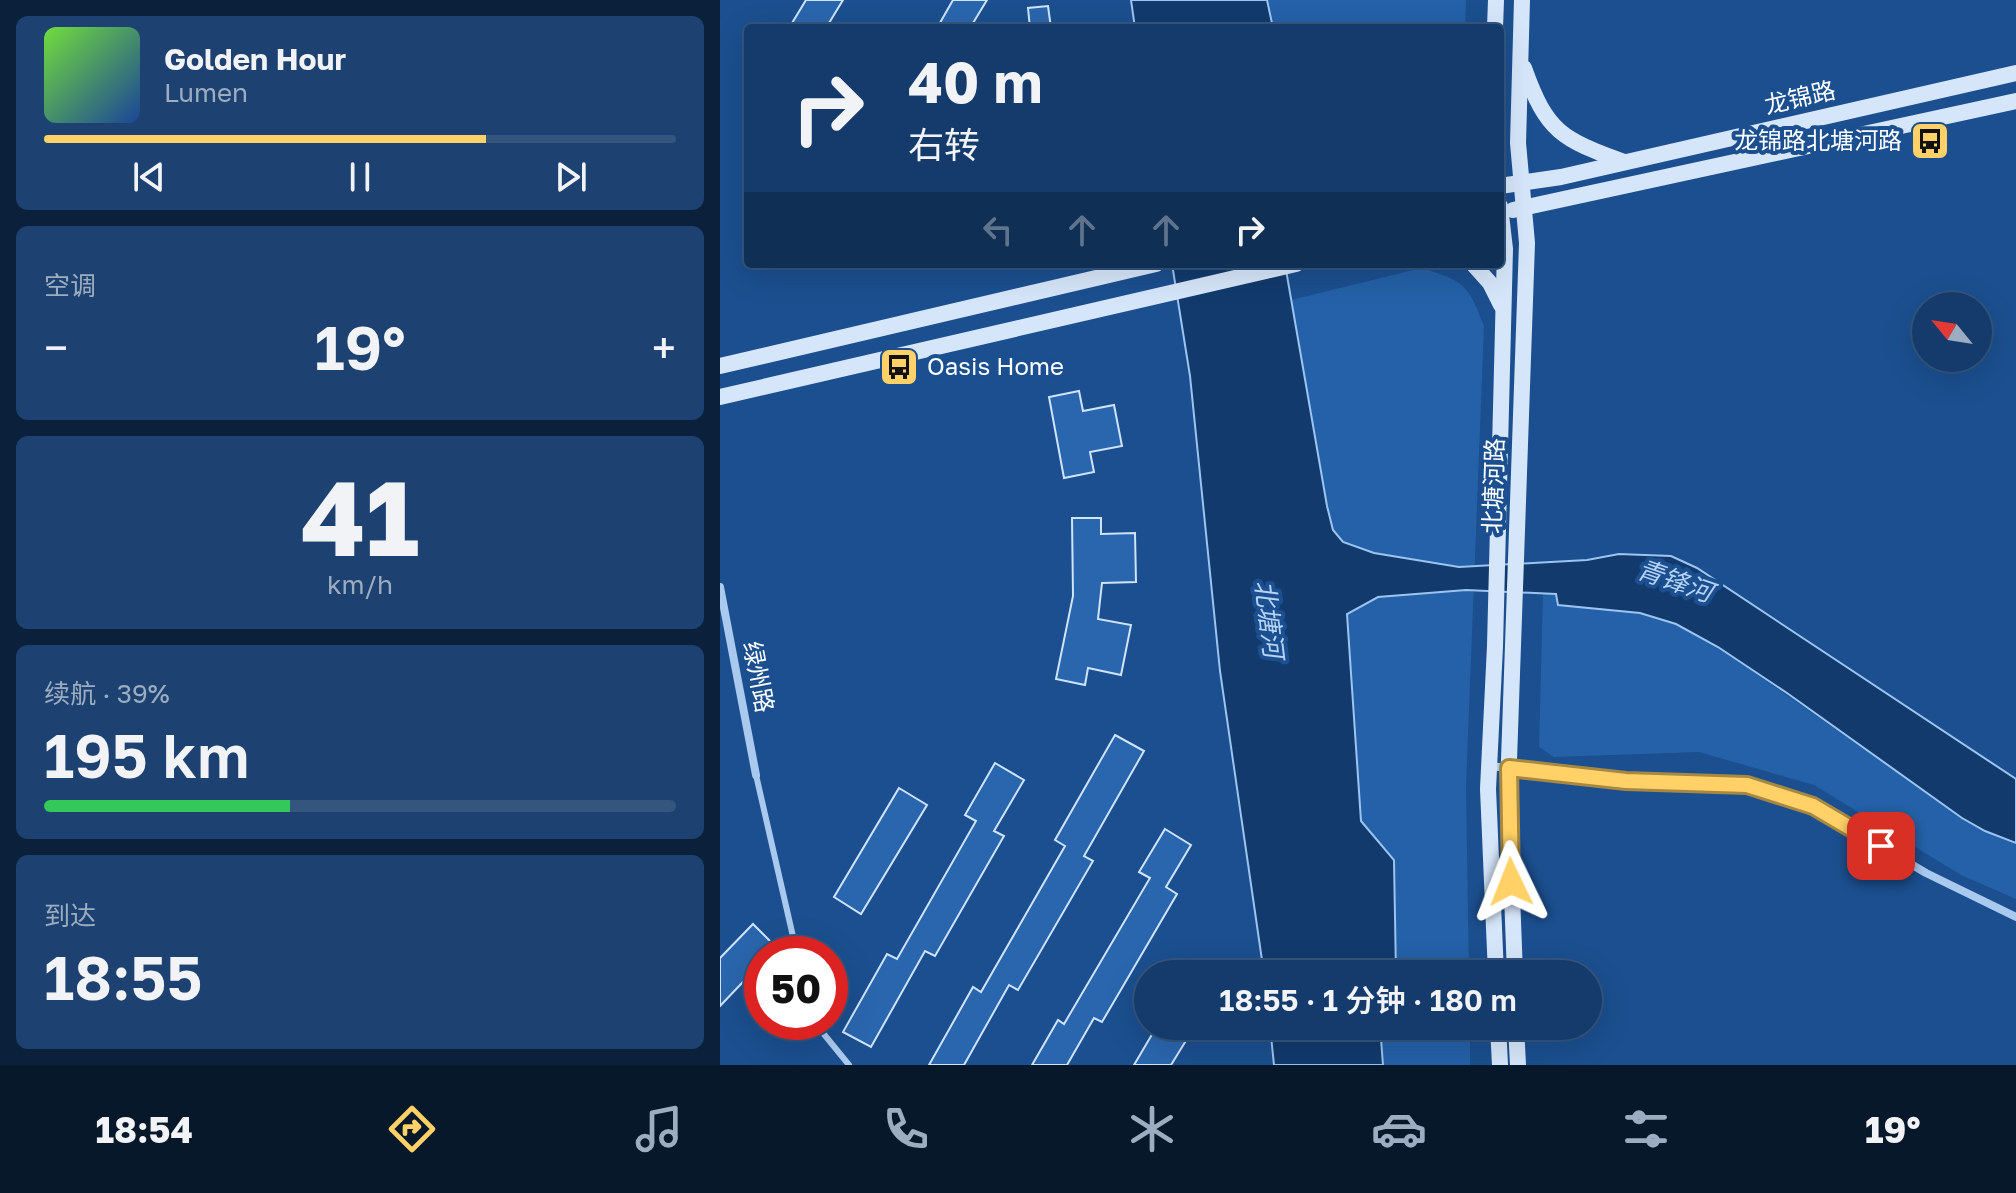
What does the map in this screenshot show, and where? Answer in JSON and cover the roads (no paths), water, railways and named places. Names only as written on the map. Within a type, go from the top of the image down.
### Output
[{"type":"main road","points":[[1495,24],[1496,0]]},
{"type":"main road","name":"北塘河路","points":[[1515,960],[1509,768],[1527,243],[1518,143],[1522,0]]},
{"type":"main road","points":[[1521,59],[1536,103],[1554,127],[1576,144],[1624,162]]},
{"type":"main road","name":"龙锦路","points":[[1504,186],[1624,162],[2016,73]]},
{"type":"main road","name":"龙锦路","points":[[1504,212],[2016,101]]},
{"type":"main road","name":"北塘河路","points":[[1495,960],[1488,789],[1498,546],[1504,242]]},
{"type":"main road","points":[[720,366],[1139,268]]},
{"type":"main road","points":[[720,397],[1279,268]]},
{"type":"main road","points":[[1477,268],[1490,283],[1503,310]]},
{"type":"main road","points":[[1499,1040],[1500,1065]]},
{"type":"main road","points":[[1517,1040],[1518,1065]]},
{"type":"street","name":"绿州路","points":[[720,587],[756,775]]},
{"type":"street","points":[[1490,766],[1626,781],[1747,785],[1813,806],[1926,873],[2016,917]]},
{"type":"lane","points":[[756,775],[793,936]]},
{"type":"lane","points":[[829,1040],[849,1065]]},
{"type":"water","points":[[1131,0],[1267,0],[1272,24],[1134,24]]},
{"type":"water","points":[[1173,268],[1286,268],[1327,506],[1333,530],[1343,542],[1374,553],[1459,567],[1587,560],[1619,554],[1671,556],[1697,568],[2016,779],[2016,843],[1962,818],[1787,693],[1718,647],[1676,624],[1640,613],[1558,605],[1556,594],[1466,590],[1378,597],[1347,614],[1361,821],[1394,860],[1396,960],[1262,960],[1220,671],[1190,376]]},
{"type":"water","points":[[1271,1040],[1381,1040],[1383,1065],[1274,1065]]},
{"type":"place","name":"龙锦路北塘河路","points":[[1930,141]]},
{"type":"place","name":"Oasis Home","points":[[899,367]]},
{"type":"water label","name":"青锋河","points":[[1675,581]]},
{"type":"water label","name":"北塘河","points":[[1269,619]]}]
